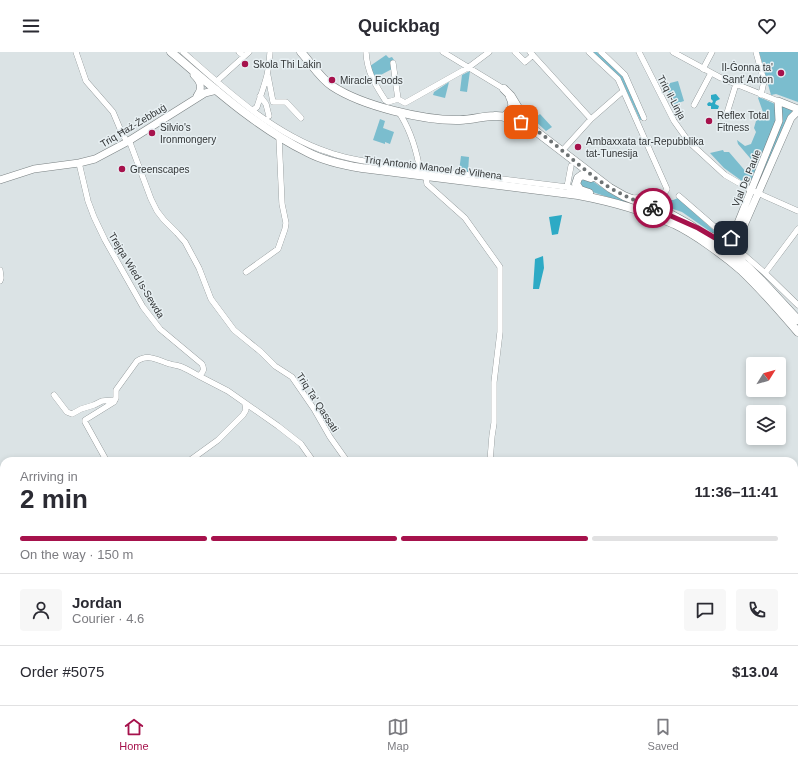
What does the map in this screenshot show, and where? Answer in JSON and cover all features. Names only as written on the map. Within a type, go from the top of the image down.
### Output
[{"type":"highway","name":"Triq Antonio Manoel de Vilhena","points":[[170,52],[248,115],[279,137],[324,159],[343,165],[426,177],[597,198],[660,218],[676,225],[741,270],[758,286],[798,332]]},
{"type":"highway","points":[[301,52],[332,86],[352,97],[376,106],[425,118],[461,120],[494,116],[514,119],[529,126],[564,150],[593,176],[626,197]]},
{"type":"highway","points":[[504,89],[512,100],[512,105],[509,113],[504,117]]},
{"type":"highway","points":[[504,89],[511,96],[529,126]]},
{"type":"highway","points":[[660,218],[642,210],[580,190],[576,184],[578,178],[582,175],[587,176],[626,197],[672,215],[690,225],[746,266],[798,320]]},
{"type":"main road","points":[[170,52],[199,80],[201,89],[194,99]]},
{"type":"main road","name":"Triq Ħaż-Żebbuġ","points":[[0,180],[34,169],[79,163],[95,159],[128,141],[194,99],[210,90],[217,90]]},
{"type":"main road","points":[[778,101],[798,110]]},
{"type":"main road","name":"Vjal De Paule","points":[[734,240],[751,190],[779,122],[778,101]]},
{"type":"main road","name":"Vjal De Paule","points":[[734,240],[759,193],[791,118],[798,110]]},
{"type":"main road","points":[[690,225],[722,242],[734,240],[736,254],[746,266]]},
{"type":"street","name":"Triq Ta' Qassati","points":[[76,52],[86,81],[113,112],[121,131],[128,141],[154,205],[164,220],[185,242],[199,268],[211,299],[234,330],[261,352],[275,366],[289,374],[295,381],[344,457]]},
{"type":"street","points":[[183,52],[216,81],[277,127],[309,145],[340,156],[362,161],[567,187],[580,190]]},
{"type":"street","points":[[216,81],[242,54],[249,52]]},
{"type":"street","points":[[253,110],[257,107],[268,76],[270,52]]},
{"type":"street","points":[[366,52],[367,65],[370,74],[385,100],[391,102],[398,99]]},
{"type":"street","points":[[444,52],[504,89]]},
{"type":"street","points":[[398,99],[405,103],[469,67],[489,52]]},
{"type":"street","points":[[515,52],[525,62],[531,54],[592,119]]},
{"type":"street","points":[[589,52],[618,79],[667,189],[662,197],[626,197]]},
{"type":"street","points":[[601,52],[624,75],[644,118]]},
{"type":"street","name":"Triq il-Linja","points":[[639,52],[674,121],[689,142],[725,175],[751,190],[798,211]]},
{"type":"street","points":[[673,52],[680,54],[711,73],[778,101]]},
{"type":"street","points":[[703,69],[712,52]]},
{"type":"street","points":[[756,52],[764,81],[761,95]]},
{"type":"street","points":[[393,63],[398,99]]},
{"type":"street","points":[[694,105],[711,73]]},
{"type":"street","points":[[268,76],[273,102]]},
{"type":"street","points":[[727,113],[736,84]]},
{"type":"street","points":[[564,150],[592,119],[623,91]]},
{"type":"street","points":[[260,96],[266,104],[269,116]]},
{"type":"street","points":[[266,104],[273,102],[286,102],[301,118]]},
{"type":"street","points":[[398,111],[406,122],[416,151],[419,165],[414,168]]},
{"type":"street","points":[[246,272],[278,249],[284,235],[286,223],[282,204],[279,137]]},
{"type":"street","name":"Trejqa Wied Is-Sewda","points":[[79,163],[92,211],[116,261],[155,324],[173,341],[202,364],[204,371],[199,376]]},
{"type":"street","points":[[567,187],[571,166]]},
{"type":"street","points":[[569,175],[575,173],[582,175]]},
{"type":"street","points":[[426,177],[427,184],[465,218],[500,267],[500,332],[494,382],[494,423],[490,457]]},
{"type":"street","points":[[679,196],[724,235],[734,240],[743,254],[798,304]]},
{"type":"street","points":[[765,273],[798,229]]},
{"type":"street","points":[[0,270],[0,281]]},
{"type":"street","points":[[104,457],[85,421],[86,418],[110,405],[115,400],[116,390],[133,365],[142,358],[158,359],[183,367],[228,391],[296,439],[310,457]]},
{"type":"street","points":[[54,395],[67,412],[72,414],[102,400],[115,400]]},
{"type":"street","points":[[195,457],[218,440],[243,415],[246,410],[245,404]]},
{"type":"shaded area","points":[[592,52],[597,52],[622,75],[643,119],[640,120],[620,77]]},
{"type":"shaded area","name":"Il-Ġonna ta' Sant' Anton","points":[[759,52],[798,52],[798,102],[776,94],[771,95]]},
{"type":"shaded area","points":[[386,55],[389,58],[392,57],[394,60],[391,63],[392,69],[375,78],[370,66]]},
{"type":"shaded area","points":[[470,71],[467,92],[460,91],[462,75]]},
{"type":"shaded area","points":[[678,81],[684,101],[672,105],[666,84]]},
{"type":"shaded area","points":[[449,82],[445,98],[433,95],[434,92]]},
{"type":"shaded area","points":[[716,94],[720,99],[716,101],[715,104],[719,106],[718,109],[711,109],[711,106],[708,106],[707,104],[709,102],[712,103],[713,101],[711,99],[711,95]]},
{"type":"shaded area","points":[[759,97],[775,104],[776,121],[753,179],[742,181],[724,168],[710,153],[723,150],[724,152],[729,152],[747,173],[756,165],[738,144],[737,140],[745,146],[751,144],[756,132],[754,128],[756,121],[763,112],[758,98]]},
{"type":"shaded area","points":[[780,104],[794,111],[760,185],[757,184],[782,118]]},
{"type":"shaded area","points":[[540,114],[552,127],[546,131],[533,119]]},
{"type":"shaded area","points":[[380,119],[385,121],[383,128],[394,132],[390,144],[373,140]]},
{"type":"shaded area","points":[[461,156],[469,157],[468,172],[459,171]]},
{"type":"shaded area","points":[[588,178],[613,195],[652,210],[651,211],[580,188],[579,179]]},
{"type":"shaded area","points":[[678,198],[726,240],[718,237],[682,212],[643,199],[673,200]]},
{"type":"shaded area","points":[[562,215],[558,234],[552,235],[549,217]]},
{"type":"shaded area","points":[[543,256],[544,268],[539,289],[533,289],[535,259]]},
{"type":"way so far","points":[[521,122],[529,126],[610,188],[624,196],[653,208]]},
{"type":"place","name":"Skola Thi Lakin","points":[[245,64]]},
{"type":"place","name":"Il-Ġonna ta' Sant' Anton","points":[[781,73]]},
{"type":"place","name":"Miracle Foods","points":[[332,80]]},
{"type":"place","name":"Reflex Total Fitness","points":[[709,121]]},
{"type":"place","name":"Silvio's Ironmongery","points":[[152,133]]},
{"type":"place","name":"Ambaxxata tar-Repubblika tat-Tunesija","points":[[578,147]]},
{"type":"place","name":"Greenscapes","points":[[122,169]]},
{"type":"route","points":[[653,208],[672,215],[722,242],[728,242],[731,238]]}]
